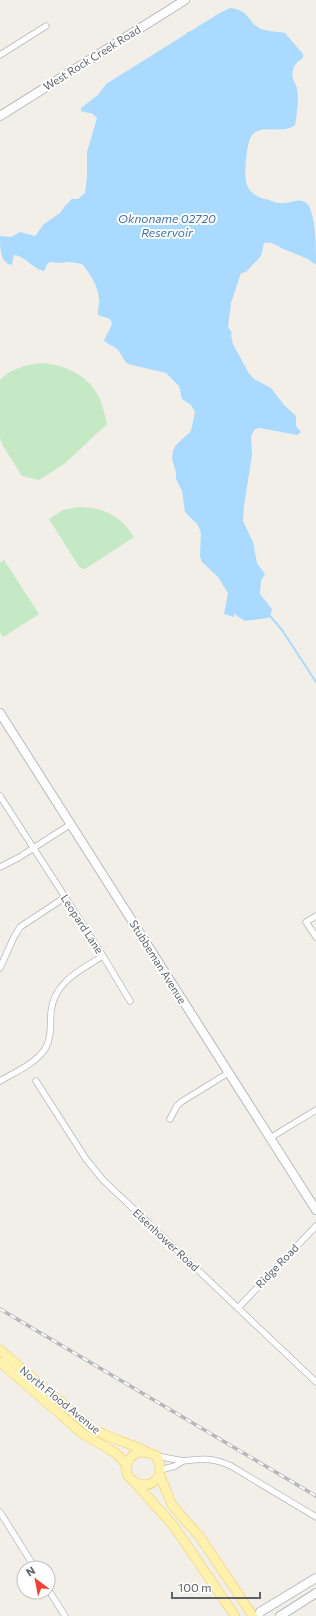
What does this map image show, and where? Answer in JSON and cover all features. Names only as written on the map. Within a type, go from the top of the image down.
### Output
[{"type":"main road","name":"North Flood Avenue","points":[[0,1350],[93,1429],[147,1452]]},
{"type":"main road","name":"North Flood Avenue","points":[[0,1362],[83,1434],[118,1455],[127,1466]]},
{"type":"main road","points":[[235,1616],[174,1525],[127,1474],[127,1466],[130,1458],[134,1454],[139,1452],[147,1452],[157,1456],[160,1471],[172,1505],[200,1537],[253,1616]]},
{"type":"main road","points":[[135,1483],[140,1485],[152,1483],[160,1471]]},
{"type":"street","name":"West Rock Creek Road","points":[[0,116],[185,0]]},
{"type":"street","points":[[0,55],[46,26]]},
{"type":"street","name":"Stubbeman Avenue","points":[[0,713],[316,1209]]},
{"type":"street","name":"Leopard Lane","points":[[0,796],[64,898],[103,956],[130,1001]]},
{"type":"street","points":[[0,867],[9,863],[70,824]]},
{"type":"street","points":[[0,968],[20,927],[64,898]]},
{"type":"street","points":[[316,916],[306,922],[316,937]]},
{"type":"street","points":[[0,1082],[31,1062],[45,1049],[49,1038],[52,1003],[58,990],[68,978],[103,956]]},
{"type":"street","points":[[170,1119],[181,1102],[228,1073]]},
{"type":"street","name":"Eisenhower Road","points":[[36,1081],[97,1174],[316,1382]]},
{"type":"street","points":[[270,1138],[316,1110]]},
{"type":"street","name":"Ridge Road","points":[[238,1308],[316,1226]]},
{"type":"street","points":[[157,1456],[182,1461],[205,1459],[218,1460],[231,1466],[316,1517]]},
{"type":"street","points":[[160,1471],[175,1466],[182,1461]]},
{"type":"street","points":[[0,1512],[30,1560]]},
{"type":"street","points":[[258,1616],[260,1612],[316,1578]]},
{"type":"street","points":[[280,1616],[316,1593]]},
{"type":"street","points":[[55,1600],[65,1616]]},
{"type":"green space","points":[[42,363],[59,366],[75,372],[89,383],[99,397],[107,424],[64,464],[39,480],[22,476],[3,446],[0,438],[0,380],[14,370],[25,366]]},
{"type":"green space","points":[[87,507],[110,514],[123,523],[134,537],[85,569],[80,568],[49,519],[63,510]]},
{"type":"green space","points":[[4,560],[39,614],[3,637],[0,632],[0,563]]},
{"type":"water","name":"Oknoname 02720 Reservoir","points":[[230,8],[242,11],[257,27],[261,29],[285,33],[303,54],[303,58],[293,69],[293,79],[297,88],[298,97],[295,125],[285,129],[262,130],[252,135],[247,150],[245,174],[247,186],[250,191],[261,198],[276,203],[303,201],[309,206],[313,219],[316,250],[316,265],[308,259],[275,244],[264,243],[261,256],[246,272],[241,273],[231,303],[228,327],[232,333],[233,344],[248,372],[254,379],[271,388],[284,405],[296,416],[296,426],[301,432],[297,435],[260,428],[255,429],[251,436],[252,455],[243,521],[253,542],[257,563],[265,574],[261,581],[260,594],[272,609],[270,617],[268,618],[245,621],[234,614],[234,617],[224,614],[228,593],[218,577],[202,562],[200,556],[201,533],[198,525],[185,512],[182,491],[176,479],[176,472],[172,459],[173,451],[176,445],[191,431],[195,412],[191,405],[182,399],[179,386],[166,373],[128,364],[115,347],[104,341],[112,323],[110,319],[98,315],[99,301],[97,289],[91,276],[82,264],[50,262],[44,271],[14,255],[12,265],[8,264],[3,258],[0,241],[0,236],[11,237],[20,232],[35,236],[44,224],[60,213],[72,199],[78,199],[85,193],[87,177],[87,152],[97,118],[93,114],[81,111],[81,108],[98,95],[106,84],[187,32]]},
{"type":"waterway","points":[[270,616],[282,630],[316,682]]},
{"type":"railway","points":[[0,1309],[316,1496]]}]
